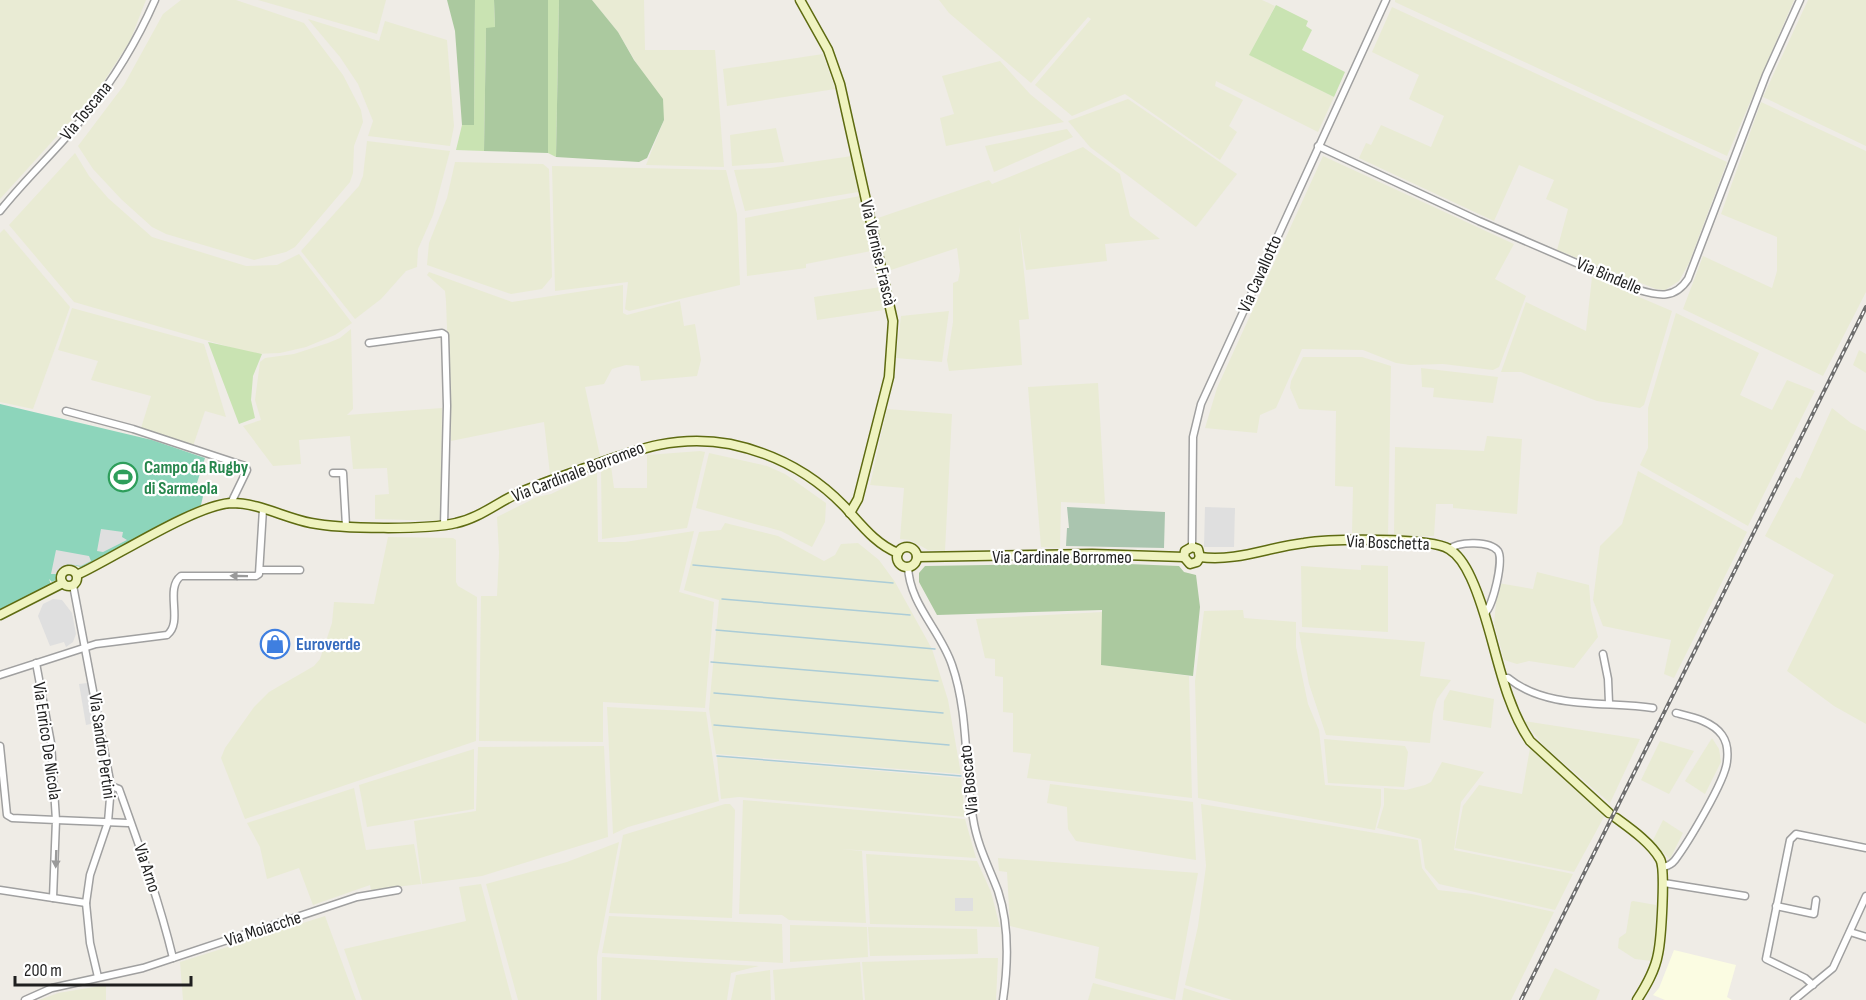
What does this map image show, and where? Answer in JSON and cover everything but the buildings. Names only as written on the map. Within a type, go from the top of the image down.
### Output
[{"type":"street","name":"Via Toscana","points":[[0,211],[86,115],[110,83],[128,55],[155,0]]},
{"type":"street","name":"Via Vernise Frascà","points":[[800,0],[828,50],[840,84],[893,321],[889,377],[858,499],[850,513]]},
{"type":"street","name":"Via Cavallotto","points":[[1192,547],[1193,437],[1201,404],[1386,0]]},
{"type":"street","name":"Via Bindelle","points":[[1318,146],[1479,221],[1638,290],[1658,296],[1675,293],[1688,279],[1766,75],[1800,0]]},
{"type":"street","points":[[369,343],[445,334],[447,406],[444,525]]},
{"type":"street","points":[[66,411],[134,429],[245,466],[247,470],[245,478],[231,503]]},
{"type":"street","name":"Via Cardinale Borromeo","points":[[0,615],[63,583],[64,572],[73,571],[76,575],[197,513],[231,503],[263,509],[311,523],[346,526],[444,525],[476,516],[520,492],[633,450],[675,441],[731,444],[776,458],[818,483],[882,545],[898,553]]},
{"type":"street","points":[[333,473],[344,473],[346,526]]},
{"type":"street","points":[[0,675],[86,647],[167,635],[173,628],[174,584],[181,576],[256,576],[262,570],[263,509]]},
{"type":"street","name":"Via Boschetta","points":[[1200,557],[1227,558],[1326,540],[1432,543],[1450,549],[1457,555],[1470,575],[1485,613],[1512,708],[1530,741],[1654,850],[1664,867]]},
{"type":"street","points":[[1450,549],[1457,544],[1465,544],[1491,546],[1497,550],[1500,557],[1496,585],[1491,608],[1485,613]]},
{"type":"street","name":"Via Cardinale Borromeo","points":[[908,566],[898,562],[898,553],[902,548],[909,547],[915,550],[916,557],[1092,554],[1184,557],[1190,564],[1197,562],[1200,557]]},
{"type":"street","points":[[1184,557],[1185,551],[1192,547],[1198,549],[1200,557]]},
{"type":"street","points":[[908,566],[915,562],[916,557]]},
{"type":"street","name":"Via Boscato","points":[[908,566],[911,587],[952,665],[968,755],[972,817],[978,844],[1003,911],[1006,954],[1003,1000]]},
{"type":"street","points":[[262,570],[300,570]]},
{"type":"street","points":[[63,583],[73,585],[76,575]]},
{"type":"street","name":"Via Sandro Pertini","points":[[73,585],[111,786],[108,822],[90,875],[86,903],[90,943],[98,977]]},
{"type":"street","points":[[1603,654],[1608,679],[1609,703]]},
{"type":"street","name":"Via Enrico De Nicola","points":[[36,663],[52,753],[56,820],[128,823]]},
{"type":"street","points":[[1504,678],[1508,678],[1532,694],[1552,699],[1653,708]]},
{"type":"street","points":[[1637,1000],[1653,972],[1658,955],[1664,867],[1674,862],[1683,847],[1723,776],[1727,762],[1727,746],[1722,735],[1713,726],[1676,713]]},
{"type":"street","points":[[0,746],[8,816],[56,820],[53,898]]},
{"type":"street","name":"Via Arno","points":[[111,786],[119,789],[133,823],[163,915],[173,958]]},
{"type":"street","points":[[1813,985],[1805,978],[1766,959],[1792,835],[1866,848]]},
{"type":"street","points":[[1664,883],[1745,896]]},
{"type":"street","points":[[0,890],[86,903]]},
{"type":"street","name":"Via Moiacche","points":[[25,1000],[45,990],[173,958],[357,897],[398,890]]},
{"type":"street","points":[[1794,1000],[1833,968],[1866,896]]},
{"type":"street","points":[[1776,906],[1814,914],[1816,900]]},
{"type":"street","points":[[1850,932],[1866,937]]},
{"type":"shaded area","points":[[0,0],[146,0],[130,41],[97,92],[0,199]]},
{"type":"shaded area","points":[[181,0],[236,0],[304,23],[343,75],[361,110],[363,122],[354,146],[353,173],[350,182],[295,247],[286,252],[254,260],[166,234],[152,227],[93,169],[78,146],[124,85],[163,14]]},
{"type":"shaded area","points":[[258,0],[386,0],[377,34]]},
{"type":"shaded area","points":[[592,0],[644,0],[645,50],[715,50],[724,167],[646,165],[664,120],[641,71],[618,32]]},
{"type":"shaded area","points":[[939,0],[1262,0],[1275,6],[1250,55],[1334,97],[1318,132],[1216,81],[1215,86],[1243,100],[1229,126],[1237,132],[1220,160],[1125,94],[1072,116],[1035,85],[1091,19],[1088,17],[1031,83],[949,13]]},
{"type":"shaded area","points":[[1395,0],[1794,0],[1727,156],[1395,2]]},
{"type":"shaded area","points":[[1808,0],[1866,0],[1866,146],[1763,97]]},
{"type":"shaded area","points":[[1392,7],[1727,162],[1689,263],[1679,281],[1665,290],[1656,289],[1557,250],[1568,209],[1546,199],[1554,180],[1519,165],[1494,221],[1359,158],[1366,143],[1371,145],[1381,125],[1431,147],[1444,116],[1409,99],[1419,75],[1372,52]]},
{"type":"shaded area","points":[[308,19],[379,41],[385,21],[447,40],[454,126],[450,146],[368,136],[373,121],[358,84],[340,57]]},
{"type":"shaded area","points":[[823,54],[835,89],[727,106],[723,69]]},
{"type":"shaded area","points":[[1000,61],[1030,94],[1064,122],[946,146],[940,118],[954,114],[942,76]]},
{"type":"shaded area","points":[[1128,99],[1237,174],[1196,227],[1090,147],[1068,121]]},
{"type":"shaded area","points":[[1761,102],[1866,151],[1866,292],[1823,376],[1683,309],[1703,256],[1772,288],[1777,271],[1777,237],[1721,214]]},
{"type":"shaded area","points":[[776,128],[784,162],[732,166],[730,135]]},
{"type":"shaded area","points":[[1067,129],[1073,137],[994,172],[985,146]]},
{"type":"shaded area","points":[[367,141],[450,151],[433,215],[418,249],[417,267],[406,271],[381,299],[355,319],[301,251],[359,186],[363,176]]},
{"type":"shaded area","points":[[1083,147],[1120,174],[1130,216],[1160,239],[1105,244],[1107,261],[1026,270],[1019,225],[1029,319],[1019,320],[1022,365],[949,371],[947,360],[953,322],[953,283],[958,281],[960,271],[957,248],[888,271],[875,219],[989,180],[992,184]]},
{"type":"shaded area","points":[[75,153],[89,176],[108,198],[152,237],[246,266],[277,265],[299,254],[352,323],[335,335],[306,347],[280,353],[254,354],[74,302],[9,225]]},
{"type":"shaded area","points":[[852,156],[858,192],[745,211],[734,170],[770,168]]},
{"type":"shaded area","points":[[1323,156],[1514,244],[1495,279],[1526,296],[1499,367],[1493,370],[1443,364],[1410,365],[1396,363],[1363,350],[1302,349],[1276,408],[1260,415],[1257,433],[1205,428],[1217,388]]},
{"type":"shaded area","points":[[455,162],[543,164],[549,169],[552,277],[542,289],[511,294],[427,265],[429,243],[447,198]]},
{"type":"shaded area","points":[[552,166],[726,170],[737,214],[740,285],[629,311],[625,309],[628,282],[555,291]]},
{"type":"shaded area","points":[[860,196],[871,251],[806,264],[806,268],[747,276],[745,218]]},
{"type":"shaded area","points":[[4,229],[70,307],[33,409],[0,402],[0,233]]},
{"type":"shaded area","points":[[429,272],[512,302],[623,285],[623,313],[627,315],[680,301],[684,326],[695,324],[701,360],[697,376],[641,381],[639,366],[626,365],[612,369],[604,384],[585,387],[600,456],[550,474],[544,422],[451,441],[445,291],[427,275]]},
{"type":"shaded area","points":[[1592,277],[1672,311],[1644,405],[1640,408],[1597,401],[1521,372],[1501,372],[1526,302],[1586,331]]},
{"type":"shaded area","points":[[881,287],[884,310],[817,320],[814,297]]},
{"type":"shaded area","points":[[72,308],[204,344],[226,417],[205,411],[193,446],[141,428],[151,396],[91,380],[98,361],[58,350]]},
{"type":"shaded area","points":[[949,311],[942,362],[896,358],[901,316]]},
{"type":"shaded area","points":[[1676,313],[1759,353],[1740,395],[1772,410],[1787,380],[1815,391],[1748,526],[1640,465],[1648,448],[1648,408]]},
{"type":"shaded area","points":[[351,329],[353,409],[347,415],[442,408],[441,521],[375,519],[375,495],[389,494],[387,468],[353,469],[350,436],[299,440],[301,464],[273,466],[243,426],[261,420],[255,400],[260,362],[265,358],[294,354],[328,343],[340,338]]},
{"type":"shaded area","points":[[1859,350],[1866,354],[1866,373],[1853,365]]},
{"type":"shaded area","points":[[1303,357],[1362,357],[1391,366],[1388,536],[1352,534],[1353,487],[1335,486],[1336,411],[1299,409],[1290,388]]},
{"type":"shaded area","points":[[1421,368],[1498,377],[1493,403],[1433,397],[1434,388],[1422,387]]},
{"type":"shaded area","points":[[1098,383],[1105,504],[1061,502],[1060,548],[1041,547],[1028,387]]},
{"type":"shaded area","points":[[1832,408],[1866,431],[1866,724],[1834,706],[1787,671],[1834,575],[1765,536],[1796,477],[1800,479]]},
{"type":"shaded area","points":[[887,409],[952,414],[945,551],[928,550],[910,540],[900,539],[904,488],[870,485]]},
{"type":"shaded area","points":[[1487,436],[1522,439],[1517,514],[1453,508],[1453,504],[1436,504],[1434,536],[1394,536],[1395,447],[1484,451]]},
{"type":"shaded area","points":[[705,452],[687,528],[602,539],[601,470],[611,466],[614,488],[647,488],[647,455]]},
{"type":"shaded area","points":[[709,453],[767,466],[785,474],[826,503],[825,522],[812,547],[781,531],[696,508]]},
{"type":"shaded area","points":[[1638,471],[1747,532],[1674,678],[1664,674],[1671,640],[1603,626],[1593,600],[1600,546],[1622,524]]},
{"type":"shaded area","points":[[597,472],[598,542],[625,542],[694,531],[679,592],[714,602],[705,708],[603,702],[603,742],[479,741],[481,596],[497,596],[499,553],[497,517],[537,497],[551,494]]},
{"type":"shaded area","points":[[1067,507],[1165,512],[1164,548],[1066,546],[1067,528],[1069,528]]},
{"type":"shaded area","points":[[1205,507],[1235,508],[1234,547],[1204,547]]},
{"type":"shaded area","points":[[725,523],[778,536],[824,561],[835,555],[841,544],[858,543],[879,560],[895,582],[932,649],[948,700],[961,774],[716,754],[709,709],[719,600],[684,590],[699,532],[721,530]]},
{"type":"shaded area","points":[[101,529],[123,532],[122,537],[127,540],[103,552],[97,551]]},
{"type":"shaded area","points":[[388,537],[453,538],[456,540],[456,582],[458,586],[477,597],[476,741],[245,819],[221,758],[225,748],[254,707],[269,692],[314,666],[320,659],[332,623],[334,602],[374,604]]},
{"type":"shaded area","points":[[56,550],[89,556],[91,561],[81,566],[68,564],[57,574],[51,574]]},
{"type":"shaded area","points":[[1361,565],[1388,566],[1388,632],[1302,627],[1301,566],[1361,570]]},
{"type":"shaded area","points":[[1537,572],[1589,585],[1591,610],[1598,637],[1574,668],[1529,661],[1517,664],[1504,660],[1494,623],[1498,583],[1533,589]]},
{"type":"shaded area","points":[[53,599],[62,600],[72,613],[76,634],[73,642],[66,647],[64,642],[50,646],[38,616],[43,604]]},
{"type":"shaded area","points":[[1243,610],[1244,618],[1296,622],[1296,647],[1308,704],[1319,730],[1325,785],[1381,789],[1381,805],[1375,830],[1198,798],[1195,681],[1204,611]]},
{"type":"shaded area","points":[[1102,612],[1102,665],[1189,676],[1192,798],[1027,778],[1031,754],[1013,752],[1013,713],[1003,712],[1003,677],[995,676],[995,659],[985,658],[976,619]]},
{"type":"shaded area","points":[[1299,632],[1425,642],[1420,676],[1451,680],[1437,699],[1430,743],[1326,735],[1309,684]]},
{"type":"shaded area","points":[[87,683],[95,723],[86,725],[79,684]]},
{"type":"shaded area","points":[[1450,690],[1494,699],[1491,728],[1443,720],[1444,701]]},
{"type":"shaded area","points":[[607,707],[706,712],[719,801],[628,827],[613,834]]},
{"type":"shaded area","points":[[1524,721],[1640,739],[1610,803],[1544,746]]},
{"type":"shaded area","points":[[1712,738],[1719,749],[1721,762],[1705,794],[1685,781]]},
{"type":"shaded area","points":[[1324,739],[1405,746],[1408,752],[1404,787],[1328,783]]},
{"type":"shaded area","points":[[1660,741],[1694,751],[1669,794],[1641,780]]},
{"type":"shaded area","points":[[604,746],[608,837],[482,876],[422,884],[414,821],[476,811],[478,747]]},
{"type":"shaded area","points":[[1530,748],[1605,815],[1574,872],[1455,848],[1463,806],[1479,785],[1522,794]]},
{"type":"shaded area","points":[[474,749],[474,809],[367,827],[359,785]]},
{"type":"shaded area","points":[[717,757],[961,778],[965,817],[739,797],[721,799]]},
{"type":"shaded area","points":[[1442,762],[1484,772],[1461,802],[1454,850],[1573,874],[1555,910],[1439,884],[1425,868],[1421,839],[1377,828],[1384,805],[1384,788],[1406,790],[1425,785],[1431,782]]},
{"type":"shaded area","points":[[1050,784],[1193,802],[1196,860],[1076,841],[1068,829],[1067,807],[1047,803]]},
{"type":"shaded area","points":[[354,788],[366,850],[414,844],[421,884],[371,890],[370,885],[313,905],[299,868],[267,879],[260,847],[247,823]]},
{"type":"shaded area","points":[[743,800],[965,819],[976,858],[841,849],[862,851],[866,923],[789,920],[782,915],[739,914]]},
{"type":"shaded area","points":[[730,804],[735,810],[732,918],[609,913],[623,835]]},
{"type":"shaded area","points":[[1201,804],[1418,840],[1422,868],[1438,890],[1472,894],[1554,912],[1511,1000],[1232,1000],[1185,985],[1198,926],[1206,866]]},
{"type":"shaded area","points":[[1663,820],[1683,833],[1670,859],[1652,842]]},
{"type":"shaded area","points":[[619,842],[597,957],[597,1000],[518,1000],[486,884],[567,862]]},
{"type":"shaded area","points":[[866,854],[977,861],[991,892],[1000,927],[870,924]]},
{"type":"shaded area","points":[[998,858],[1198,873],[1175,1000],[1095,978],[1099,947],[1010,926],[1007,872],[999,871]]},
{"type":"shaded area","points":[[481,884],[512,1000],[362,1000],[344,949],[466,921],[459,887]]},
{"type":"shaded area","points":[[955,898],[973,898],[973,911],[955,911]]},
{"type":"shaded area","points":[[1633,901],[1656,905],[1655,944],[1651,961],[1635,959],[1618,948],[1619,938],[1626,933]]},
{"type":"shaded area","points":[[325,916],[356,1000],[183,1000],[180,962]]},
{"type":"shaded area","points":[[609,916],[782,924],[783,963],[602,953]]},
{"type":"shaded area","points":[[790,925],[867,927],[868,957],[790,962]]},
{"type":"shaded area","points":[[868,927],[977,929],[978,954],[870,956]]},
{"type":"shaded area","points":[[1674,950],[1736,965],[1727,997],[1732,1000],[1665,1000],[1653,995],[1659,988]]},
{"type":"shaded area","points":[[602,957],[759,966],[731,973],[727,1000],[601,1000]]},
{"type":"shaded area","points":[[998,958],[996,1000],[865,1000],[862,962]]},
{"type":"shaded area","points":[[860,962],[863,1000],[775,1000],[773,970]]},
{"type":"shaded area","points":[[1555,968],[1600,990],[1596,1000],[1539,1000]]},
{"type":"shaded area","points":[[770,970],[771,1000],[731,1000],[736,975]]},
{"type":"shaded area","points":[[1093,983],[1158,1000],[1088,1000]]},
{"type":"shaded area","points":[[106,985],[106,1000],[39,1000],[58,993]]},
{"type":"shaded area","points":[[1184,988],[1222,1000],[1182,1000]]},
{"type":"green space","points":[[447,0],[475,0],[474,125],[462,125],[455,31]]},
{"type":"green space","points":[[475,0],[494,0],[495,28],[486,28],[484,151],[456,150],[462,125],[474,125]]},
{"type":"green space","points":[[494,0],[548,0],[548,153],[484,151],[486,28],[495,27]]},
{"type":"green space","points":[[548,0],[559,0],[556,157],[548,153]]},
{"type":"green space","points":[[559,0],[592,0],[618,32],[634,60],[663,99],[664,120],[647,158],[639,162],[556,157]]},
{"type":"green space","points":[[1276,5],[1308,21],[1306,26],[1312,30],[1302,50],[1345,72],[1334,97],[1249,55]]},
{"type":"green space","points":[[208,342],[262,354],[253,376],[251,400],[255,418],[239,424]]},
{"type":"green space","points":[[0,404],[152,440],[205,458],[195,489],[204,492],[201,505],[81,567],[69,564],[60,570],[56,580],[52,582],[49,579],[51,584],[0,610]]},
{"type":"green space","points":[[1102,563],[1179,566],[1184,572],[1196,575],[1200,607],[1193,676],[1101,665],[1102,610],[937,615],[919,582],[919,573],[925,566]]},
{"type":"waterway","points":[[693,565],[893,583]]},
{"type":"waterway","points":[[722,599],[910,615]]},
{"type":"waterway","points":[[716,630],[935,649]]},
{"type":"waterway","points":[[711,662],[938,681]]},
{"type":"waterway","points":[[714,693],[943,713]]},
{"type":"waterway","points":[[714,725],[949,745]]},
{"type":"waterway","points":[[717,756],[961,776]]},
{"type":"railway","points":[[1521,1000],[1866,307]]},
{"type":"place","name":"Campo da Rugby di Sarmeola","points":[[123,477]]},
{"type":"place","name":"Euroverde","points":[[275,644]]}]
